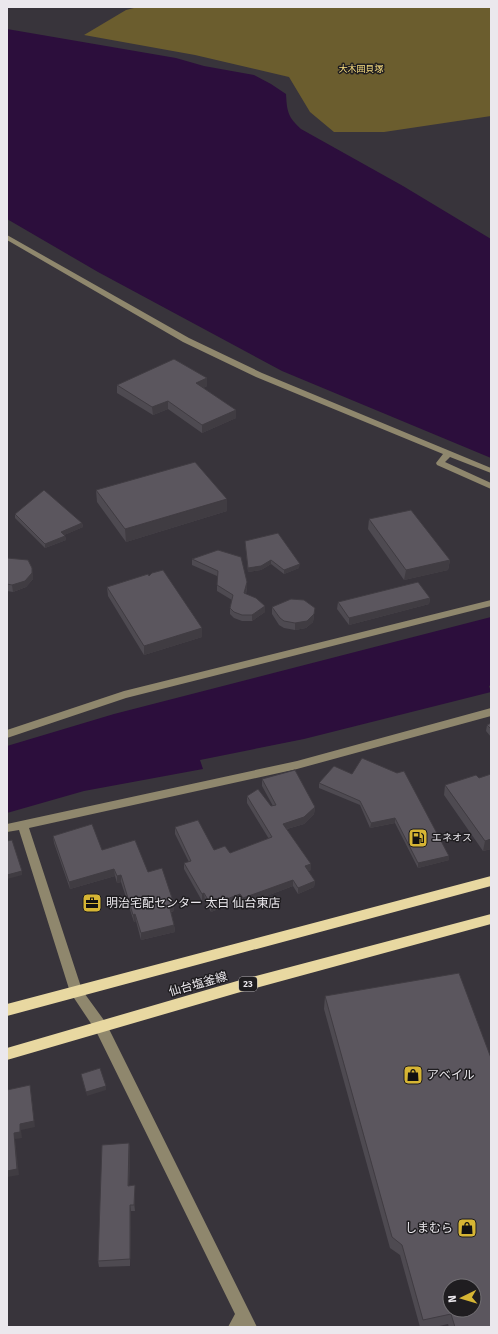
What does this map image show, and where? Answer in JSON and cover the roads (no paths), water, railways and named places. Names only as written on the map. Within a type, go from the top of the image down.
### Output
[{"type":"main road","points":[[7,1010],[491,881]]},
{"type":"main road","name":"仙台塩釜線","points":[[7,1054],[237,987],[491,919]]},
{"type":"street","points":[[7,237],[186,340],[259,375],[491,471]]},
{"type":"street","points":[[448,454],[440,463],[491,486]]},
{"type":"street","points":[[7,734],[124,695],[491,603]]},
{"type":"street","points":[[7,828],[297,765],[491,712]]},
{"type":"street","points":[[23,824],[76,992],[101,1027],[243,1323]]},
{"type":"place","name":"エネオス","points":[[418,838]]},
{"type":"place","name":"明治宅配センター 太白 仙台東店","points":[[92,903]]},
{"type":"place","name":"アベイル","points":[[413,1075]]},
{"type":"place","name":"しまむら","points":[[467,1228]]},
{"type":"park label","name":"大木囲貝塚","points":[[361,69]]}]
